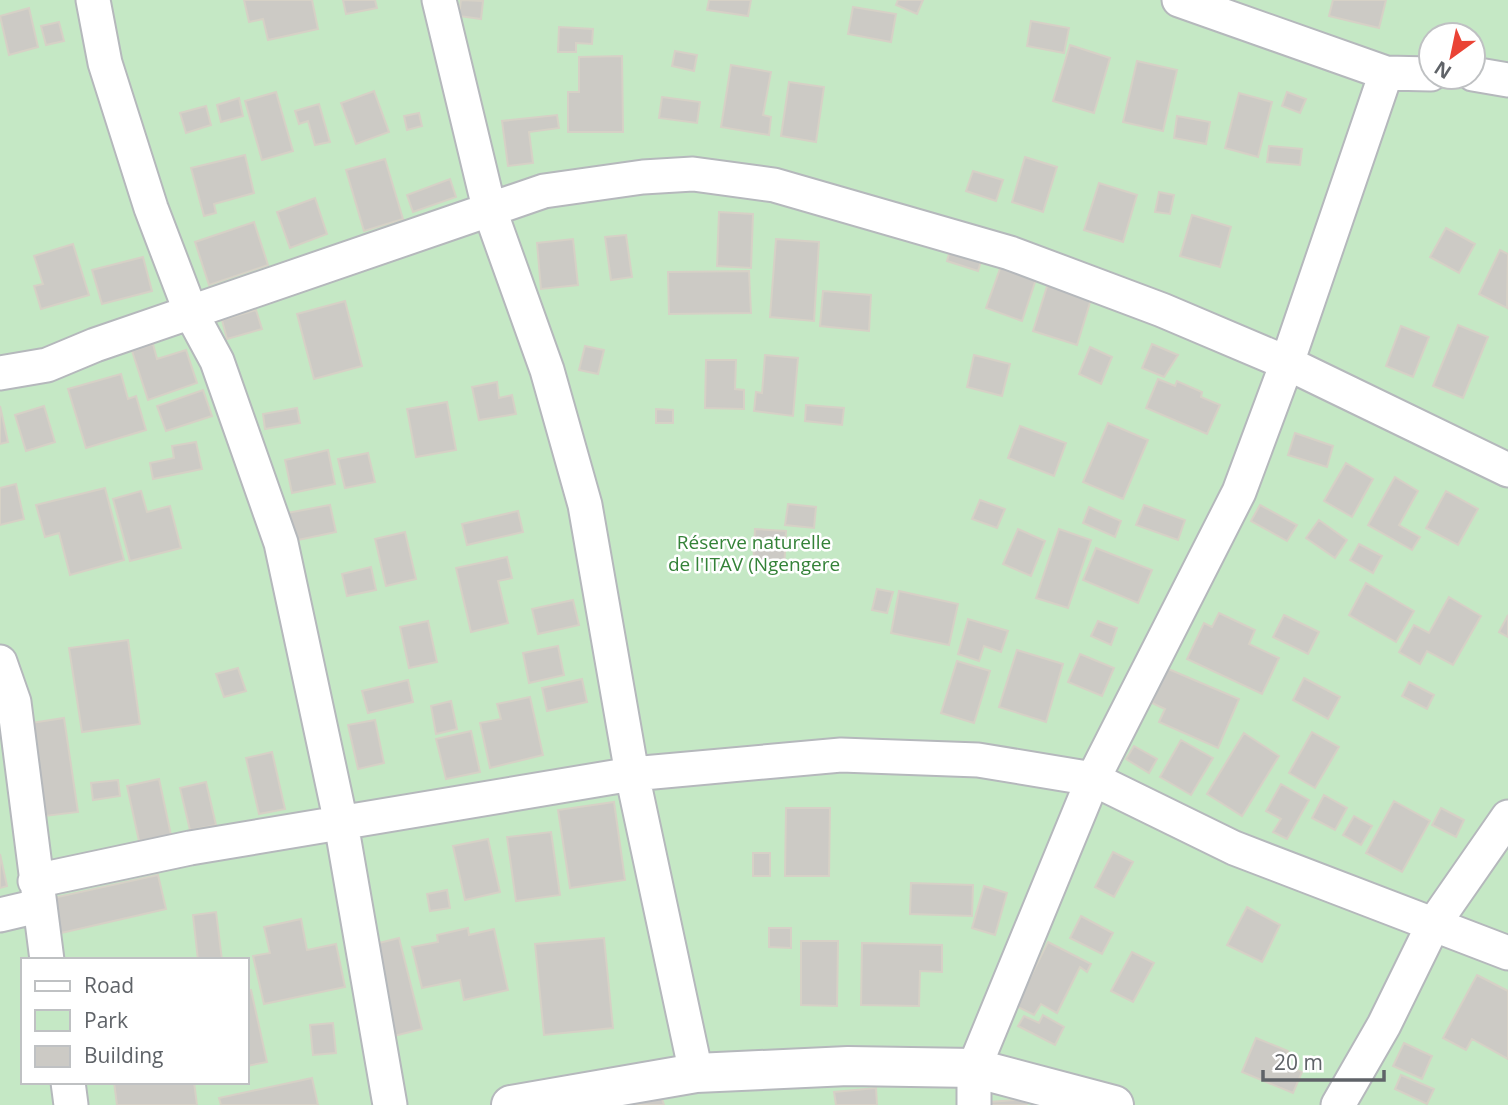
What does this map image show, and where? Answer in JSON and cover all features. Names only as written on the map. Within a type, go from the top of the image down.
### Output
[{"type":"street","points":[[93,0],[109,76],[151,208],[191,313],[217,361],[281,543],[341,823],[390,1105]]},
{"type":"street","points":[[439,0],[489,208],[547,370],[585,505],[632,774],[696,1073]]},
{"type":"street","points":[[1179,0],[1385,73],[1417,74]]},
{"type":"street","points":[[974,1105],[974,1068],[1093,779],[1239,492],[1287,363],[1385,73]]},
{"type":"street","points":[[1487,75],[1508,80]]},
{"type":"street","points":[[0,373],[47,365],[94,345],[544,191],[643,177],[693,174],[774,185],[1010,253],[1162,310],[1287,363],[1508,470]]},
{"type":"street","points":[[0,662],[14,702],[36,893],[47,958]]},
{"type":"street","points":[[0,915],[36,893],[190,848],[632,774],[841,755],[978,760],[1093,779],[1234,848],[1508,953]]},
{"type":"street","points":[[1338,1105],[1384,1025],[1433,925],[1508,817]]},
{"type":"street","points":[[511,1105],[696,1073],[848,1066],[974,1068],[1114,1105]]},
{"type":"street","points":[[68,1084],[71,1105]]},
{"type":"green space","name":"Réserve naturelle de l'ITAV (Ngengere","points":[[0,0],[1508,0],[1508,1105],[0,1105]]},
{"type":"building","points":[[244,0],[312,0],[318,29],[268,40],[263,19],[249,22]]},
{"type":"building","points":[[343,0],[375,0],[377,8],[346,14]]},
{"type":"building","points":[[461,0],[483,1],[481,19],[459,16]]},
{"type":"building","points":[[709,0],[751,0],[748,16],[707,10]]},
{"type":"building","points":[[898,0],[923,0],[917,14],[896,5]]},
{"type":"building","points":[[1333,0],[1386,0],[1379,28],[1329,16]]},
{"type":"building","points":[[853,7],[896,14],[891,42],[848,34]]},
{"type":"building","points":[[29,8],[38,47],[9,55],[0,16]]},
{"type":"building","points":[[1031,21],[1069,28],[1064,53],[1027,46]]},
{"type":"building","points":[[59,22],[64,41],[46,45],[41,26]]},
{"type":"building","points":[[559,27],[593,29],[592,44],[576,43],[576,52],[558,52]]},
{"type":"building","points":[[1070,45],[1110,58],[1094,113],[1053,101]]},
{"type":"building","points":[[675,51],[697,55],[694,71],[672,66]]},
{"type":"building","points":[[622,56],[623,132],[568,132],[568,92],[579,92],[579,57]]},
{"type":"building","points":[[1137,61],[1177,70],[1163,131],[1123,122]]},
{"type":"building","points":[[731,65],[771,72],[763,115],[771,117],[769,135],[721,127]]},
{"type":"building","points":[[789,82],[824,87],[816,142],[781,136]]},
{"type":"building","points":[[374,91],[389,132],[356,144],[341,103]]},
{"type":"building","points":[[276,92],[293,151],[262,160],[245,101]]},
{"type":"building","points":[[1287,92],[1306,99],[1300,113],[1282,106]]},
{"type":"building","points":[[1239,93],[1272,102],[1258,157],[1225,148]]},
{"type":"building","points":[[662,97],[700,102],[697,123],[659,118]]},
{"type":"building","points":[[239,98],[243,116],[221,122],[217,105]]},
{"type":"building","points":[[319,104],[330,142],[315,145],[308,121],[299,124],[295,111]]},
{"type":"building","points":[[206,106],[211,125],[186,133],[180,113]]},
{"type":"building","points":[[419,113],[422,126],[407,130],[404,116]]},
{"type":"building","points":[[557,115],[559,128],[529,132],[533,163],[508,166],[502,121]]},
{"type":"building","points":[[1177,116],[1210,122],[1206,144],[1174,138]]},
{"type":"building","points":[[1269,146],[1302,149],[1300,165],[1267,162]]},
{"type":"building","points":[[245,155],[254,193],[214,204],[216,213],[204,216],[191,168]]},
{"type":"building","points":[[1025,157],[1057,167],[1043,212],[1012,202]]},
{"type":"building","points":[[385,159],[403,219],[364,231],[346,170]]},
{"type":"building","points":[[973,171],[1003,180],[996,201],[966,191]]},
{"type":"building","points":[[450,179],[456,197],[413,212],[407,195]]},
{"type":"building","points":[[1099,183],[1137,195],[1123,242],[1084,230]]},
{"type":"building","points":[[1159,192],[1174,195],[1170,214],[1155,212]]},
{"type":"building","points":[[315,198],[327,234],[290,248],[277,212]]},
{"type":"building","points":[[719,212],[753,214],[751,268],[717,266]]},
{"type":"building","points":[[1192,215],[1231,227],[1220,267],[1180,256]]},
{"type":"building","points":[[254,222],[268,265],[209,285],[195,242]]},
{"type":"building","points":[[1446,228],[1475,244],[1459,273],[1430,257]]},
{"type":"building","points":[[626,235],[632,277],[611,280],[605,237]]},
{"type":"building","points":[[573,239],[578,285],[541,289],[537,243]]},
{"type":"building","points":[[776,239],[819,242],[814,321],[770,317]]},
{"type":"building","points":[[73,244],[89,295],[41,309],[34,286],[43,284],[34,256]]},
{"type":"building","points":[[951,247],[982,258],[978,271],[947,261]]},
{"type":"building","points":[[1500,250],[1508,254],[1507,308],[1479,294]]},
{"type":"building","points":[[143,257],[152,291],[102,304],[92,270]]},
{"type":"building","points":[[1001,266],[1036,279],[1022,321],[986,308]]},
{"type":"building","points":[[749,271],[751,313],[669,314],[668,272]]},
{"type":"building","points":[[1049,280],[1093,293],[1077,345],[1033,331]]},
{"type":"building","points":[[823,291],[871,295],[869,331],[820,326]]},
{"type":"building","points":[[345,301],[362,366],[314,379],[297,314]]},
{"type":"building","points":[[256,310],[262,329],[227,339],[222,320]]},
{"type":"building","points":[[1458,325],[1488,337],[1463,398],[1433,386]]},
{"type":"building","points":[[1401,326],[1429,337],[1413,377],[1386,366]]},
{"type":"building","points":[[153,344],[157,359],[186,350],[197,383],[148,400],[132,351]]},
{"type":"building","points":[[1152,344],[1178,355],[1164,377],[1142,368]]},
{"type":"building","points":[[585,346],[604,350],[598,374],[579,370]]},
{"type":"building","points":[[1090,347],[1112,357],[1101,384],[1079,374]]},
{"type":"building","points":[[765,355],[798,358],[793,416],[754,411],[756,392],[762,393]]},
{"type":"building","points":[[974,355],[1010,364],[1002,396],[967,387]]},
{"type":"building","points":[[706,360],[736,360],[735,389],[744,390],[744,409],[705,408]]},
{"type":"building","points":[[121,374],[128,399],[136,396],[146,430],[86,448],[68,389]]},
{"type":"building","points":[[1158,379],[1175,386],[1177,381],[1202,392],[1201,397],[1220,405],[1207,434],[1146,408]]},
{"type":"building","points":[[497,382],[499,398],[512,395],[516,414],[479,420],[472,387]]},
{"type":"building","points":[[203,390],[212,416],[166,431],[157,406]]},
{"type":"building","points":[[447,402],[456,450],[416,457],[407,409]]},
{"type":"building","points":[[806,405],[844,408],[842,425],[805,421]]},
{"type":"building","points":[[0,406],[8,442],[0,444]]},
{"type":"building","points":[[44,406],[55,442],[26,451],[15,415]]},
{"type":"building","points":[[297,408],[300,423],[265,429],[263,414]]},
{"type":"building","points":[[656,409],[673,410],[673,423],[656,423]]},
{"type":"building","points":[[1108,423],[1148,440],[1123,499],[1083,482]]},
{"type":"building","points":[[1020,426],[1066,443],[1054,476],[1008,458]]},
{"type":"building","points":[[1295,433],[1333,446],[1327,467],[1288,455]]},
{"type":"building","points":[[196,442],[202,469],[153,479],[150,463],[174,458],[172,446]]},
{"type":"building","points":[[328,450],[335,484],[292,493],[285,460]]},
{"type":"building","points":[[368,453],[375,482],[345,488],[338,459]]},
{"type":"building","points":[[1346,463],[1373,479],[1352,517],[1324,501]]},
{"type":"building","points":[[1395,477],[1418,491],[1399,525],[1420,537],[1412,550],[1368,525]]},
{"type":"building","points":[[16,484],[24,519],[0,525],[0,488]]},
{"type":"building","points":[[105,488],[124,560],[70,575],[59,533],[45,537],[36,505]]},
{"type":"building","points":[[141,491],[147,512],[170,506],[181,548],[130,561],[113,499]]},
{"type":"building","points":[[1446,491],[1478,509],[1458,545],[1426,528]]},
{"type":"building","points":[[980,500],[1005,509],[997,528],[972,519]]},
{"type":"building","points":[[788,504],[816,507],[814,528],[785,525]]},
{"type":"building","points":[[330,505],[336,532],[293,541],[287,513]]},
{"type":"building","points":[[1144,505],[1185,520],[1178,540],[1136,525]]},
{"type":"building","points":[[1260,505],[1297,525],[1287,541],[1251,521]]},
{"type":"building","points":[[1089,507],[1121,521],[1115,537],[1083,523]]},
{"type":"building","points":[[518,511],[523,532],[467,545],[462,524]]},
{"type":"building","points":[[1319,520],[1347,540],[1335,558],[1306,538]]},
{"type":"building","points":[[755,529],[786,531],[784,571],[753,568]]},
{"type":"building","points":[[1018,529],[1045,541],[1031,576],[1003,564]]},
{"type":"building","points":[[1059,529],[1091,540],[1068,608],[1036,598]]},
{"type":"building","points":[[405,532],[416,579],[386,586],[375,539]]},
{"type":"building","points":[[1359,544],[1382,556],[1373,573],[1350,560]]},
{"type":"building","points":[[1096,548],[1152,570],[1138,603],[1083,580]]},
{"type":"building","points":[[507,557],[512,578],[498,581],[508,623],[471,632],[456,568]]},
{"type":"building","points":[[371,567],[376,590],[347,596],[342,574]]},
{"type":"building","points":[[1366,583],[1414,611],[1396,642],[1349,615]]},
{"type":"building","points":[[877,589],[893,592],[887,613],[872,610]]},
{"type":"building","points":[[899,591],[958,604],[949,645],[891,633]]},
{"type":"building","points":[[1449,597],[1481,616],[1453,665],[1427,651],[1420,664],[1399,652],[1414,625],[1429,633]]},
{"type":"building","points":[[573,600],[579,625],[538,634],[532,609]]},
{"type":"building","points":[[1219,613],[1255,630],[1249,644],[1279,658],[1262,694],[1187,659],[1204,623],[1212,627]]},
{"type":"building","points":[[1284,615],[1319,632],[1308,654],[1273,637]]},
{"type":"building","points":[[1508,615],[1508,637],[1499,632]]},
{"type":"building","points":[[968,619],[1008,631],[1001,652],[984,646],[979,661],[958,654]]},
{"type":"building","points":[[428,621],[437,662],[409,668],[400,627]]},
{"type":"building","points":[[1098,621],[1117,628],[1111,645],[1091,636]]},
{"type":"building","points":[[128,640],[140,724],[82,732],[69,648]]},
{"type":"building","points":[[558,646],[564,675],[529,683],[523,653]]},
{"type":"building","points":[[1017,650],[1063,664],[1046,722],[999,707]]},
{"type":"building","points":[[1080,654],[1114,668],[1102,696],[1068,682]]},
{"type":"building","points":[[957,661],[990,671],[974,723],[941,713]]},
{"type":"building","points":[[238,668],[246,691],[224,697],[216,674]]},
{"type":"building","points":[[1166,668],[1239,699],[1218,748],[1159,722],[1165,709],[1152,703]]},
{"type":"building","points":[[1304,678],[1340,697],[1328,719],[1293,700]]},
{"type":"building","points":[[582,679],[587,702],[547,711],[542,688]]},
{"type":"building","points":[[408,680],[413,702],[368,713],[362,691]]},
{"type":"building","points":[[1409,682],[1434,695],[1427,709],[1402,696]]},
{"type":"building","points":[[530,697],[543,755],[490,768],[480,723],[501,719],[497,704]]},
{"type":"building","points":[[451,701],[457,729],[436,734],[431,706]]},
{"type":"building","points":[[64,718],[78,812],[45,816],[31,723]]},
{"type":"building","points":[[375,720],[384,763],[358,769],[348,725]]},
{"type":"building","points":[[471,731],[480,772],[446,779],[436,739]]},
{"type":"building","points":[[1312,732],[1339,747],[1315,788],[1289,773]]},
{"type":"building","points":[[1244,733],[1279,756],[1242,816],[1207,794]]},
{"type":"building","points":[[1181,740],[1213,758],[1191,795],[1160,777]]},
{"type":"building","points":[[1134,746],[1157,759],[1149,773],[1126,759]]},
{"type":"building","points":[[272,752],[285,809],[259,814],[246,758]]},
{"type":"building","points":[[159,779],[171,835],[139,841],[127,786]]},
{"type":"building","points":[[118,780],[120,796],[93,800],[91,783]]},
{"type":"building","points":[[206,782],[216,825],[190,830],[180,788]]},
{"type":"building","points":[[1281,784],[1309,800],[1287,839],[1273,832],[1281,819],[1266,811]]},
{"type":"building","points":[[1324,795],[1347,808],[1335,830],[1312,818]]},
{"type":"building","points":[[1394,801],[1430,821],[1402,872],[1366,853]]},
{"type":"building","points":[[614,802],[625,880],[570,888],[558,810]]},
{"type":"building","points":[[786,808],[830,808],[829,876],[785,876]]},
{"type":"building","points":[[1441,808],[1464,820],[1456,837],[1432,825]]},
{"type":"building","points":[[1354,816],[1372,826],[1361,845],[1343,835]]},
{"type":"building","points":[[551,832],[560,895],[516,901],[507,837]]},
{"type":"building","points":[[488,839],[500,892],[465,900],[453,846]]},
{"type":"building","points":[[1113,852],[1133,862],[1114,897],[1095,887]]},
{"type":"building","points":[[753,853],[770,853],[770,876],[753,876]]},
{"type":"building","points":[[0,854],[7,886],[0,888]]},
{"type":"building","points":[[158,875],[166,909],[61,933],[53,898]]},
{"type":"building","points":[[911,883],[973,885],[972,916],[910,914]]},
{"type":"building","points":[[984,886],[1007,893],[995,935],[972,928]]},
{"type":"building","points":[[447,890],[450,908],[430,911],[427,894]]},
{"type":"building","points":[[1247,907],[1280,925],[1262,962],[1227,945]]},
{"type":"building","points":[[216,912],[222,958],[198,958],[193,915]]},
{"type":"building","points":[[1081,916],[1113,933],[1102,954],[1070,938]]},
{"type":"building","points":[[301,919],[307,950],[336,944],[345,987],[264,1004],[253,956],[270,953],[264,927]]},
{"type":"building","points":[[468,928],[469,935],[494,929],[508,990],[464,1000],[460,980],[422,988],[412,947],[438,942],[437,935]]},
{"type":"building","points":[[769,928],[791,928],[791,948],[769,947]]},
{"type":"building","points":[[399,938],[422,1029],[390,1037],[367,946]]},
{"type":"building","points":[[604,938],[613,1028],[544,1035],[535,944]]},
{"type":"building","points":[[801,941],[838,941],[837,1006],[801,1005]]},
{"type":"building","points":[[1048,942],[1091,964],[1087,972],[1080,967],[1057,1013],[1041,1004],[1034,1015],[1016,1006]]},
{"type":"building","points":[[862,943],[942,945],[942,972],[920,971],[919,1006],[861,1005]]},
{"type":"building","points":[[1132,952],[1154,963],[1133,1002],[1111,991]]},
{"type":"building","points":[[1477,975],[1508,991],[1508,1059],[1472,1039],[1466,1050],[1443,1038]]},
{"type":"building","points":[[251,990],[267,1062],[248,1066],[248,991]]},
{"type":"building","points":[[1043,1015],[1064,1027],[1055,1045],[1018,1026],[1024,1016],[1039,1023]]},
{"type":"building","points":[[333,1023],[336,1053],[313,1055],[310,1025]]},
{"type":"building","points":[[1256,1038],[1288,1051],[1283,1064],[1302,1072],[1293,1093],[1242,1072]]},
{"type":"building","points":[[1404,1043],[1432,1056],[1422,1079],[1393,1066]]},
{"type":"building","points":[[1401,1075],[1434,1089],[1427,1104],[1395,1089]]},
{"type":"building","points":[[312,1078],[318,1105],[221,1105],[219,1098]]},
{"type":"building","points":[[114,1084],[194,1084],[197,1105],[117,1105]]},
{"type":"building","points":[[876,1088],[877,1105],[836,1105],[834,1092]]},
{"type":"building","points":[[660,1093],[664,1105],[630,1105]]},
{"type":"building","points":[[1026,1099],[1027,1105],[989,1105],[989,1102]]}]
